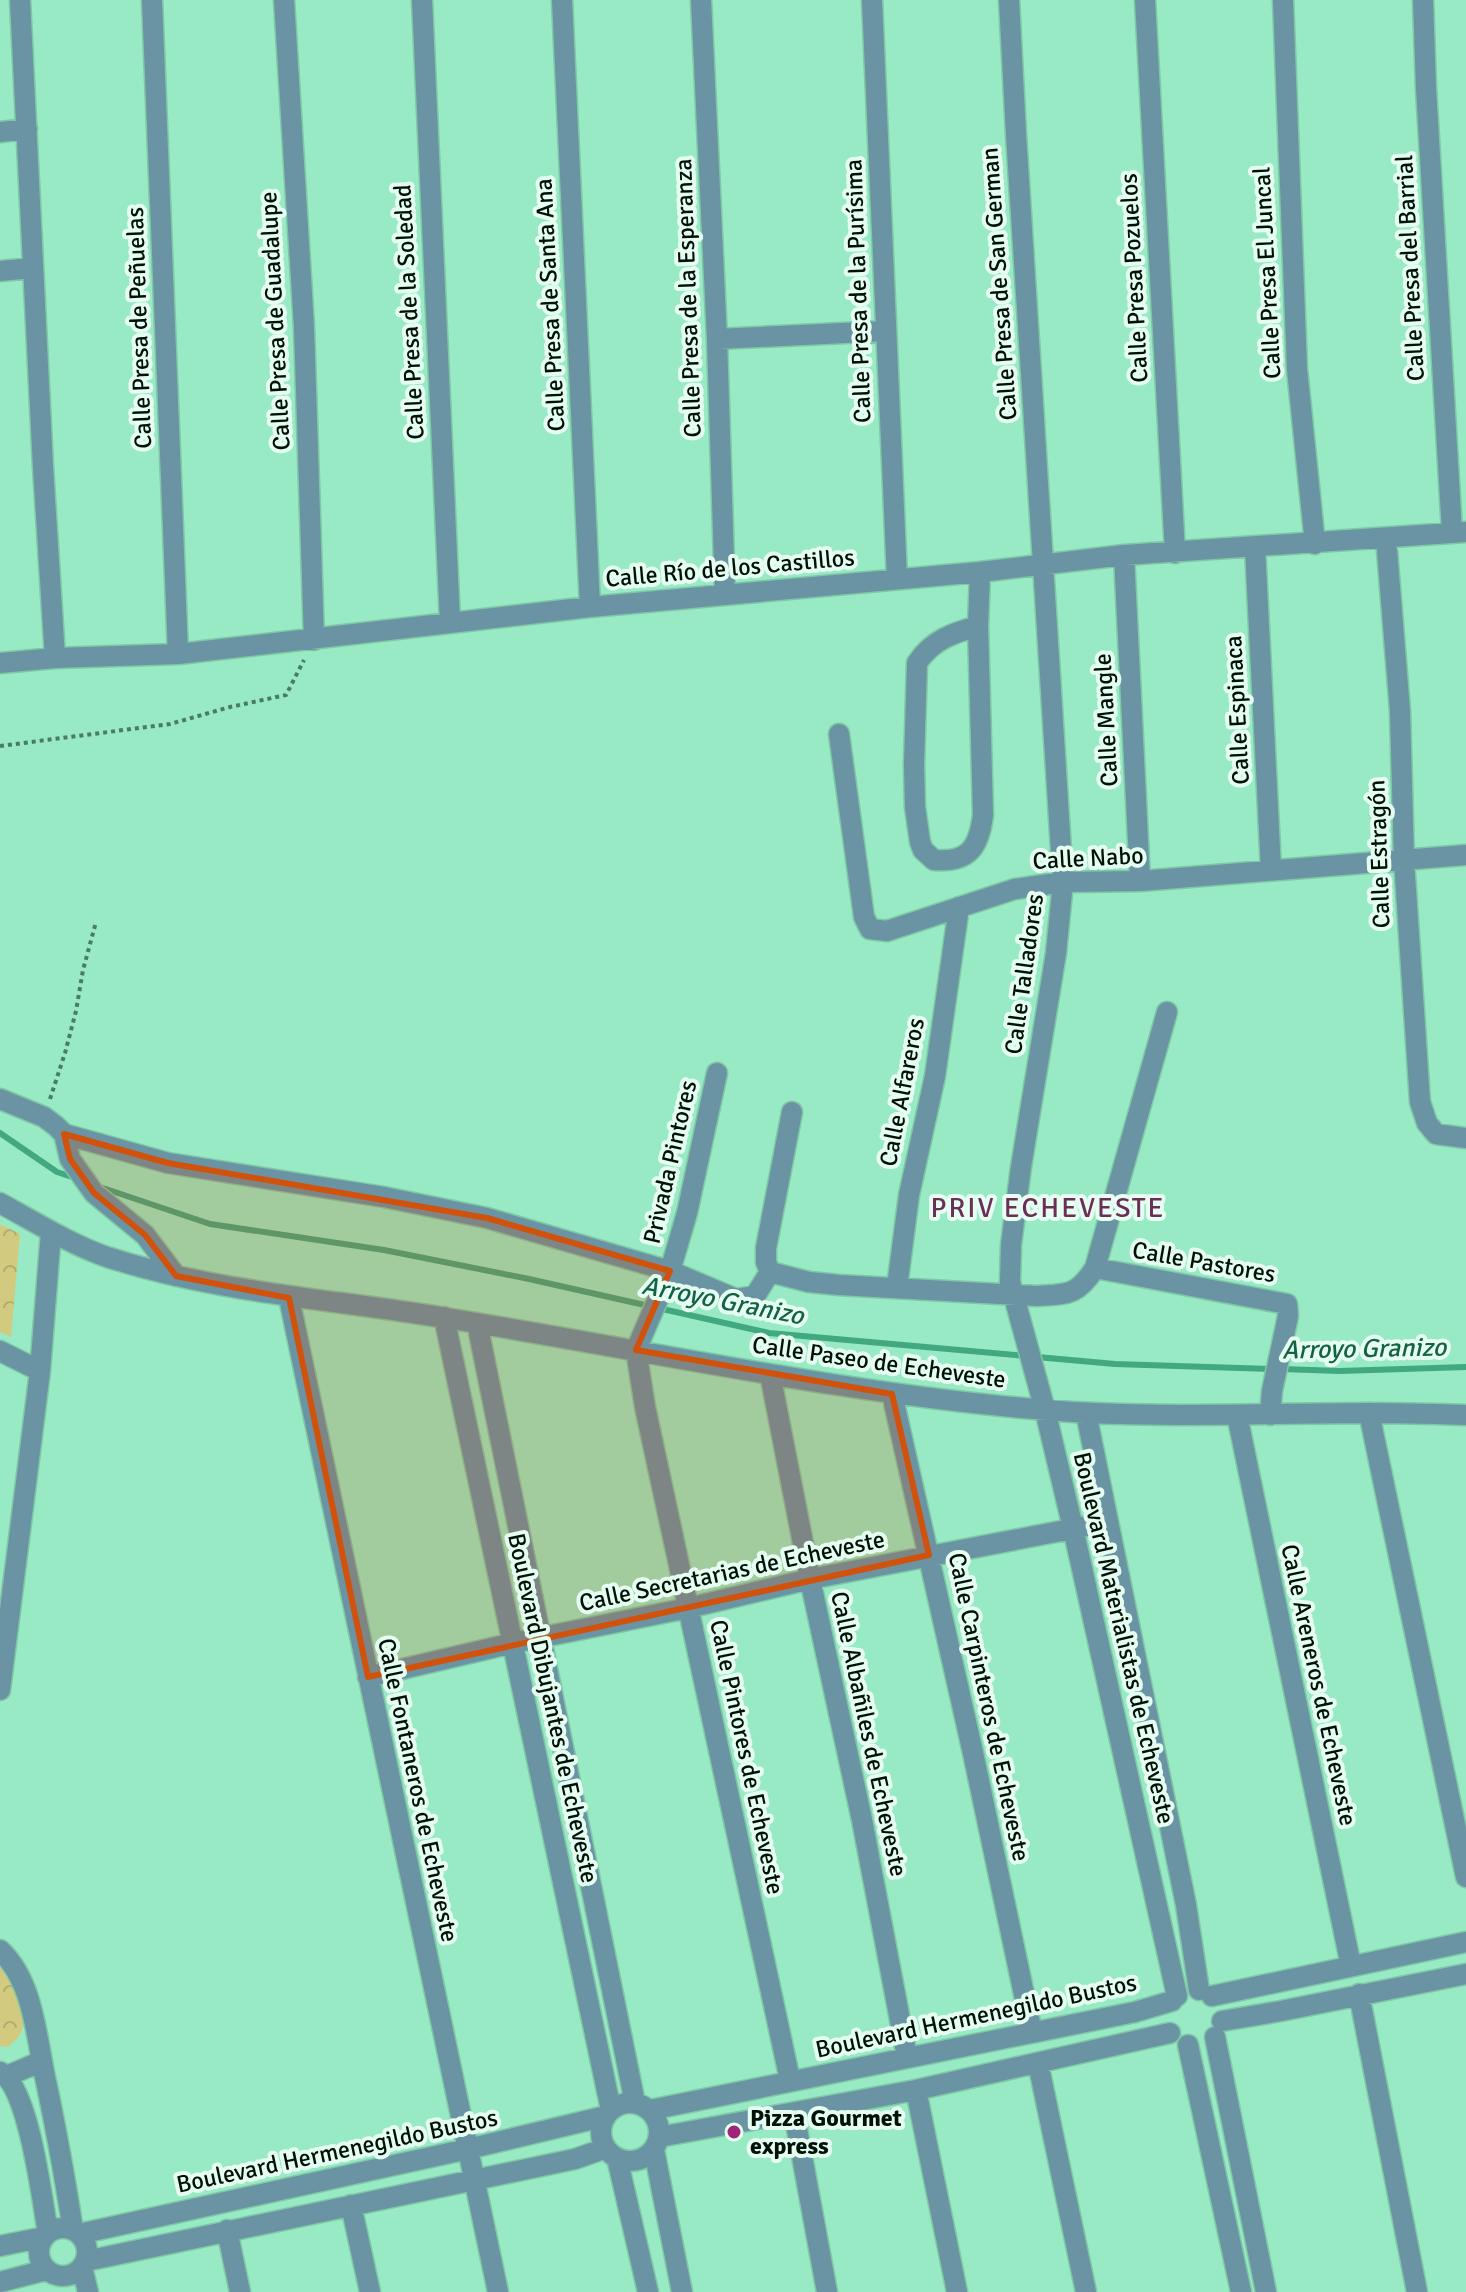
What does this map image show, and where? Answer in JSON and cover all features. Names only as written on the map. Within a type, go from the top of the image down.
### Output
[{"type":"street","points":[[20,0],[55,658]]},
{"type":"street","name":"Calle Presa de Peñuelas","points":[[152,0],[178,654]]},
{"type":"street","name":"Calle Presa de Guadalupe","points":[[284,0],[304,327],[314,640]]},
{"type":"street","name":"Calle Presa de la Soledad","points":[[422,0],[450,622]]},
{"type":"street","name":"Calle Presa de Santa Ana","points":[[562,0],[590,607]]},
{"type":"street","name":"Calle Presa de la Esperanza","points":[[701,0],[725,595]]},
{"type":"street","name":"Calle Presa de la Purísima","points":[[872,0],[897,579]]},
{"type":"street","name":"Calle Presa de San German","points":[[1009,0],[1043,564]]},
{"type":"street","name":"Calle Presa Pozuelos","points":[[1145,0],[1175,553]]},
{"type":"street","name":"Calle Presa El Juncal","points":[[1283,0],[1297,369],[1315,544]]},
{"type":"street","name":"Calle Presa del Barrial","points":[[1423,0],[1427,104],[1459,532]]},
{"type":"street","points":[[0,132],[27,129]]},
{"type":"street","points":[[0,271],[33,268]]},
{"type":"street","points":[[717,339],[886,331]]},
{"type":"street","name":"Calle Río de los Castillos","points":[[0,663],[178,654],[590,607],[980,572],[1124,555],[1459,532]]},
{"type":"street","name":"Calle Estragón","points":[[1386,538],[1400,711],[1404,860],[1416,1073],[1427,1123],[1436,1134],[1466,1138]]},
{"type":"street","name":"Calle Espinaca","points":[[1255,547],[1271,870]]},
{"type":"street","name":"Calle Mangle","points":[[1124,555],[1140,881]]},
{"type":"street","name":"Calle Talladores","points":[[1014,1300],[1011,1245],[1056,953],[1063,882],[1043,564]]},
{"type":"street","points":[[978,626],[936,642],[917,663],[915,807],[920,842],[923,850],[934,860],[952,860],[963,856],[977,845],[980,834],[983,815],[978,626],[980,572]]},
{"type":"street","name":"Calle Nabo","points":[[839,734],[864,917],[870,929],[887,931],[1015,889],[1063,882],[1140,881],[1466,855]]},
{"type":"street","name":"Calle Alfareros","points":[[897,1287],[909,1195],[935,1076],[959,907]]},
{"type":"street","points":[[770,1272],[809,1282],[897,1287],[1014,1300],[1079,1289],[1095,1268],[1167,1012]]},
{"type":"street","name":"Privada Pintores","points":[[636,1350],[667,1280],[687,1213],[717,1073]]},
{"type":"street","points":[[0,1099],[44,1117],[64,1134],[168,1163],[384,1197],[487,1218],[667,1280],[701,1286],[736,1299],[755,1296],[770,1272]]},
{"type":"street","points":[[770,1272],[766,1248],[792,1112]]},
{"type":"street","points":[[64,1134],[70,1159],[94,1193],[145,1235],[176,1276]]},
{"type":"street","name":"Calle Paseo de Echeveste","points":[[0,1203],[51,1232],[104,1256],[229,1288],[444,1317],[892,1394],[1086,1413],[1466,1415]]},
{"type":"street","points":[[0,1690],[40,1371],[51,1232]]},
{"type":"street","name":"Calle Pastores","points":[[1095,1268],[1285,1303],[1289,1310],[1270,1415]]},
{"type":"street","name":"Calle Fontaneros de Echeveste","points":[[289,1298],[498,2292]]},
{"type":"street","name":"Boulevard Materialistas de Echeveste","points":[[1014,1300],[1045,1410],[1073,1528],[1174,1998]]},
{"type":"street","name":"Boulevard Dibujantes de Echeveste","points":[[444,1317],[608,2113]]},
{"type":"street","name":"Boulevard Dibujantes de Echeveste","points":[[477,1323],[643,2106]]},
{"type":"street","name":"Calle Pintores de Echeveste","points":[[636,1350],[645,1407],[790,2080]]},
{"type":"street","points":[[0,1351],[40,1371]]},
{"type":"street","name":"Calle Albañiles de Echeveste","points":[[770,1374],[862,1820],[907,2057]]},
{"type":"street","name":"Calle Carpinteros de Echeveste","points":[[892,1394],[977,1768],[1032,2032]]},
{"type":"street","name":"Boulevard Materialistas de Echeveste","points":[[1086,1413],[1205,1993]]},
{"type":"street","points":[[1369,1413],[1466,1877]]},
{"type":"street","name":"Calle Areneros de Echeveste","points":[[1237,1415],[1351,1966]]},
{"type":"street","name":"Calle Secretarias de Echeveste","points":[[368,1677],[810,1579],[1108,1522]]},
{"type":"street","points":[[1466,1942],[1205,1993],[1184,1992],[1174,1998],[1166,2017],[1170,2033],[1178,2041],[1203,2045],[1219,2029],[1281,2011],[1466,1974]]},
{"type":"street","points":[[0,1950],[9,1959],[24,1986],[60,2143],[76,2232],[86,2247],[84,2264],[88,2292]]},
{"type":"street","points":[[1205,1993],[1220,2007],[1219,2029],[1266,2292]]},
{"type":"street","points":[[1359,1994],[1417,2292]]},
{"type":"street","name":"Boulevard Hermenegildo Bustos","points":[[643,2106],[1135,2012],[1174,1998]]},
{"type":"street","points":[[0,2282],[69,2276],[84,2264],[227,2230],[575,2159],[611,2153],[632,2162],[641,2160],[657,2144],[1170,2033]]},
{"type":"street","points":[[1188,2045],[1241,2292]]},
{"type":"street","points":[[42,2061],[3,2074],[19,2095],[25,2117],[46,2235],[38,2254],[40,2263],[52,2279]]},
{"type":"street","points":[[1038,2063],[1086,2292]]},
{"type":"street","points":[[916,2090],[957,2292]]},
{"type":"street","points":[[648,2292],[611,2153],[601,2132],[608,2113],[626,2103],[643,2106],[656,2118],[659,2127],[657,2144],[682,2292]]},
{"type":"street","name":"Boulevard Hermenegildo Bustos","points":[[76,2232],[468,2149],[608,2113]]},
{"type":"street","points":[[794,2113],[827,2292]]},
{"type":"street","points":[[351,2205],[370,2292]]},
{"type":"street","points":[[0,2246],[46,2235],[56,2229],[76,2232]]},
{"type":"street","points":[[227,2230],[240,2292]]},
{"type":"path","points":[[0,746],[170,724],[286,695],[314,640]]},
{"type":"path","points":[[44,1117],[65,1053],[96,922]]},
{"type":"highlighted area","points":[[64,1134],[168,1163],[487,1218],[670,1271],[636,1350],[892,1394],[929,1555],[368,1677],[289,1298],[176,1276],[145,1235],[94,1193],[70,1159]]},
{"type":"green space","points":[[0,1224],[20,1234],[11,1337],[0,1332]]},
{"type":"green space","points":[[0,1958],[18,1994],[23,2015],[21,2033],[8,2047],[0,2046]]},
{"type":"waterway","name":"Arroyo Granizo","points":[[0,1133],[57,1172],[75,1178]]},
{"type":"waterway","name":"Arroyo Granizo","points":[[97,1186],[210,1224],[384,1250],[769,1333],[1115,1364],[1271,1369]]},
{"type":"waterway","name":"Arroyo Granizo","points":[[1282,1369],[1340,1371],[1466,1367]]},
{"type":"place","name":"Pizza Gourmet express","points":[[734,2132]]},
{"type":"district","name":"PRIV ECHEVESTE","points":[[1048,1207]]}]
